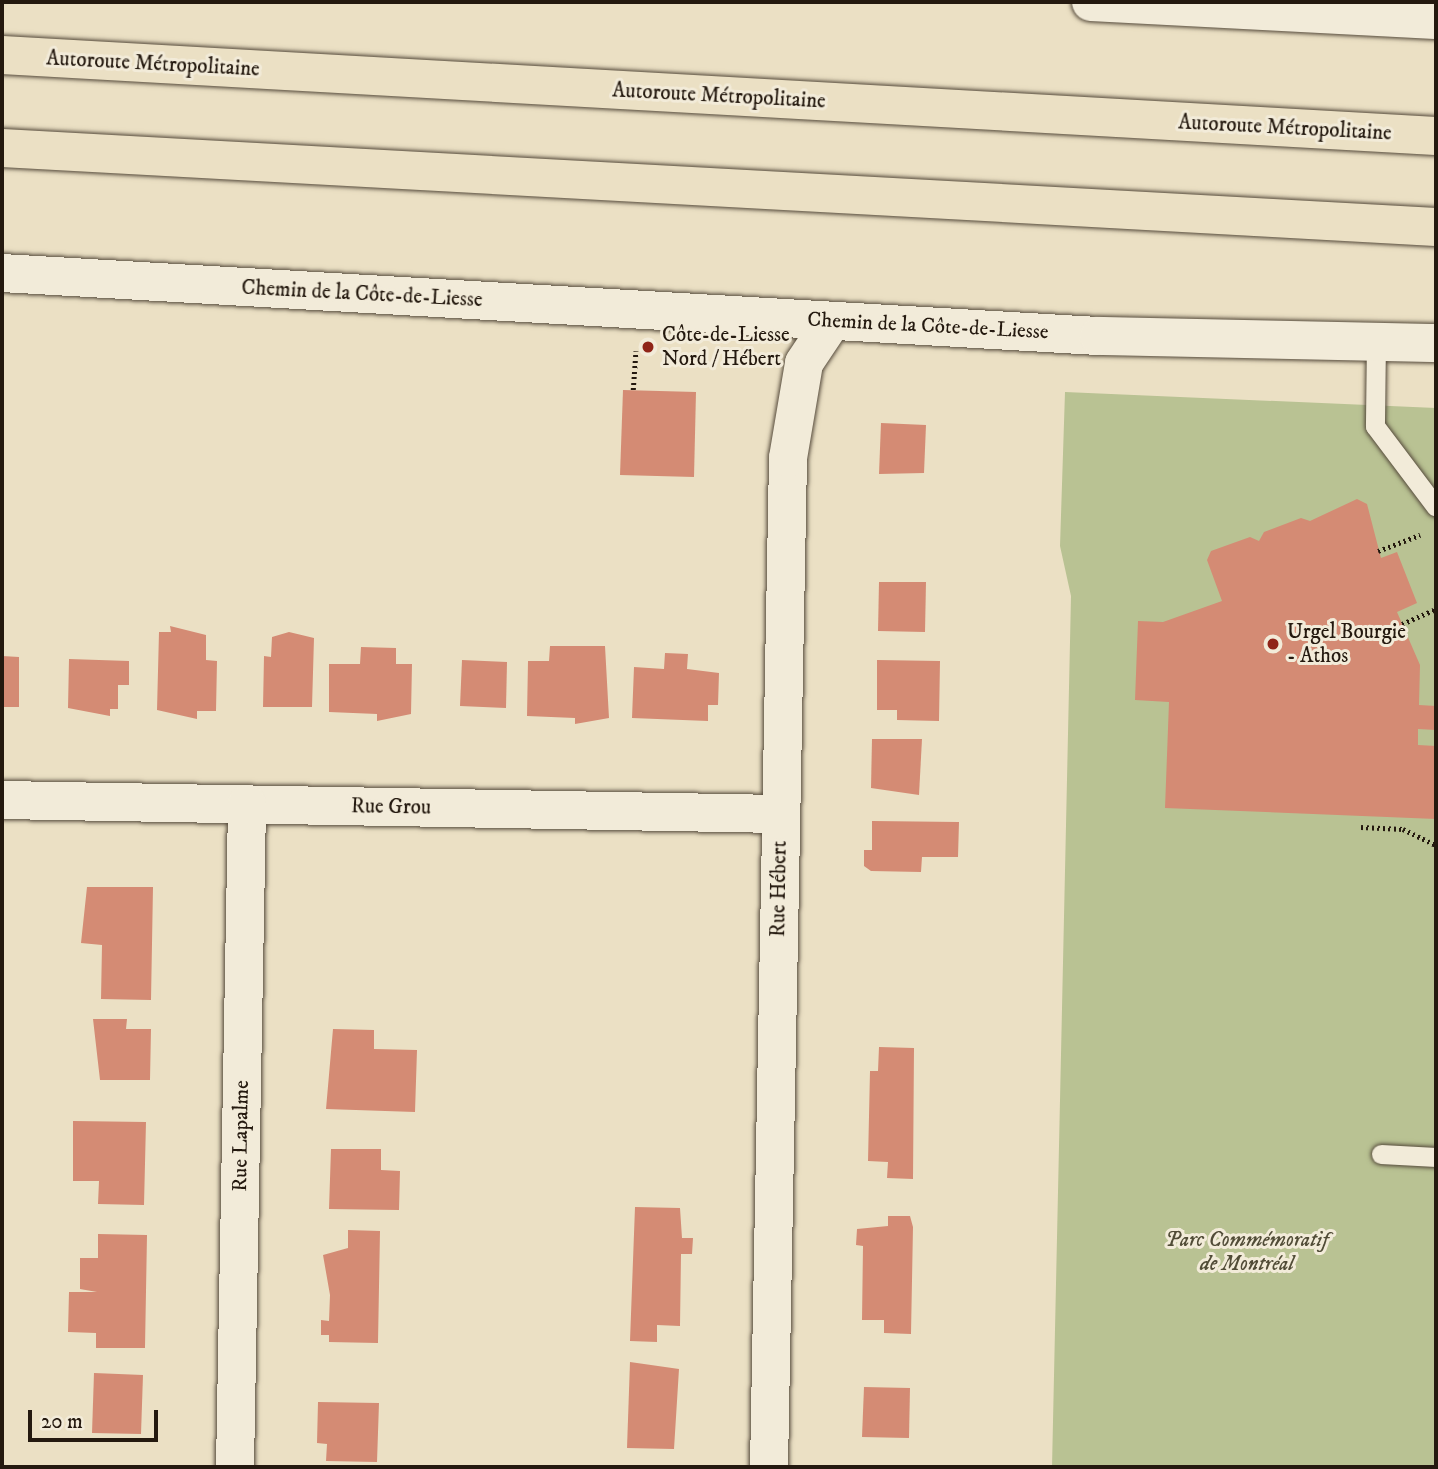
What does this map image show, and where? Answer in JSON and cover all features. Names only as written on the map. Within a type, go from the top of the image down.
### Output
[{"type":"highway","name":"Autoroute Métropolitaine","points":[[2,55],[1436,136]]},
{"type":"highway","points":[[2,148],[1436,227]]},
{"type":"street","points":[[1091,2],[1436,20]]},
{"type":"street","name":"Chemin de la Côte-de-Liesse","points":[[2,273],[1099,336],[1436,343]]},
{"type":"street","name":"Rue Hébert","points":[[769,1467],[780,814],[790,429],[804,363],[832,321]]},
{"type":"street","name":"Rue Grou","points":[[2,800],[780,814]]},
{"type":"street","name":"Rue Lapalme","points":[[235,1467],[247,804]]},
{"type":"lane","points":[[1376,340],[1376,426],[1436,507]]},
{"type":"lane","points":[[1381,1154],[1436,1157]]},
{"type":"path","points":[[633,390],[636,346]]},
{"type":"path","points":[[1378,551],[1413,538]]},
{"type":"path","points":[[1402,624],[1436,609]]},
{"type":"path","points":[[1361,827],[1403,829],[1436,845]]},
{"type":"green space","name":"Parc Commémoratif de Montréal","points":[[1065,392],[1436,408],[1436,1467],[1052,1467],[1071,596],[1060,546]]},
{"type":"building","points":[[623,390],[696,392],[694,477],[620,475]]},
{"type":"building","points":[[881,423],[926,425],[924,473],[879,474]]},
{"type":"building","name":"Urgel Bourgie - Athos","points":[[1357,499],[1367,504],[1381,558],[1397,552],[1417,603],[1397,612],[1420,665],[1419,705],[1436,706],[1436,730],[1418,729],[1418,745],[1436,746],[1436,819],[1165,808],[1169,702],[1135,700],[1138,621],[1163,622],[1222,601],[1207,560],[1211,551],[1250,537],[1259,541],[1264,532],[1301,518],[1310,521]]},
{"type":"building","points":[[879,582],[926,582],[925,632],[878,631]]},
{"type":"building","points":[[170,626],[206,635],[206,660],[217,661],[216,711],[197,711],[197,719],[157,710],[159,632],[171,632]]},
{"type":"building","points":[[289,632],[314,638],[312,707],[263,707],[264,656],[271,657],[272,637]]},
{"type":"building","points":[[550,646],[605,646],[609,718],[575,724],[575,718],[527,716],[528,661],[549,661]]},
{"type":"building","points":[[361,647],[396,648],[396,664],[412,664],[411,714],[377,721],[377,714],[329,712],[329,664],[360,664]]},
{"type":"building","points":[[665,653],[688,654],[687,669],[719,673],[718,705],[708,705],[708,721],[632,718],[634,667],[664,669]]},
{"type":"building","points":[[2,656],[19,657],[19,707],[2,707]]},
{"type":"building","points":[[69,659],[129,661],[129,685],[118,685],[118,709],[110,709],[110,716],[68,708]]},
{"type":"building","points":[[462,660],[507,662],[506,708],[460,706]]},
{"type":"building","points":[[877,660],[940,661],[939,721],[897,720],[897,710],[877,710]]},
{"type":"building","points":[[872,739],[922,739],[919,795],[871,788]]},
{"type":"building","points":[[872,821],[959,822],[958,857],[922,857],[921,872],[871,871],[864,866],[864,850],[872,850]]},
{"type":"building","points":[[87,887],[153,887],[151,1000],[101,999],[102,945],[81,943]]},
{"type":"building","points":[[93,1019],[127,1019],[126,1029],[151,1029],[150,1080],[100,1080]]},
{"type":"building","points":[[333,1029],[374,1030],[374,1049],[417,1050],[415,1112],[326,1109]]},
{"type":"building","points":[[879,1047],[914,1048],[913,1179],[887,1178],[888,1162],[868,1161],[870,1071],[878,1071]]},
{"type":"building","points":[[73,1121],[146,1122],[144,1205],[98,1204],[99,1181],[73,1181]]},
{"type":"building","points":[[331,1149],[381,1149],[381,1170],[400,1171],[399,1210],[329,1209]]},
{"type":"building","points":[[635,1207],[680,1208],[682,1238],[693,1238],[692,1254],[681,1254],[680,1326],[657,1325],[657,1342],[630,1341]]},
{"type":"building","points":[[888,1216],[910,1216],[913,1227],[911,1334],[884,1333],[884,1320],[862,1320],[863,1246],[856,1245],[857,1229],[888,1226]]},
{"type":"building","points":[[348,1230],[380,1231],[378,1343],[329,1342],[329,1335],[321,1335],[321,1320],[329,1321],[330,1295],[323,1255],[348,1248]]},
{"type":"building","points":[[98,1234],[147,1235],[145,1348],[96,1348],[96,1333],[68,1332],[69,1292],[97,1292],[80,1289],[80,1258],[98,1258]]},
{"type":"building","points":[[630,1362],[679,1369],[674,1449],[627,1448]]},
{"type":"building","points":[[94,1373],[143,1375],[141,1434],[92,1433]]},
{"type":"building","points":[[864,1387],[910,1388],[909,1438],[862,1437]]},
{"type":"building","points":[[318,1402],[379,1403],[377,1462],[326,1461],[327,1444],[317,1443]]},
{"type":"place","name":"Côte-de-Liesse Nord / Hébert","points":[[648,347]]},
{"type":"place","name":"Urgel Bourgie - Athos","points":[[1273,644]]}]
